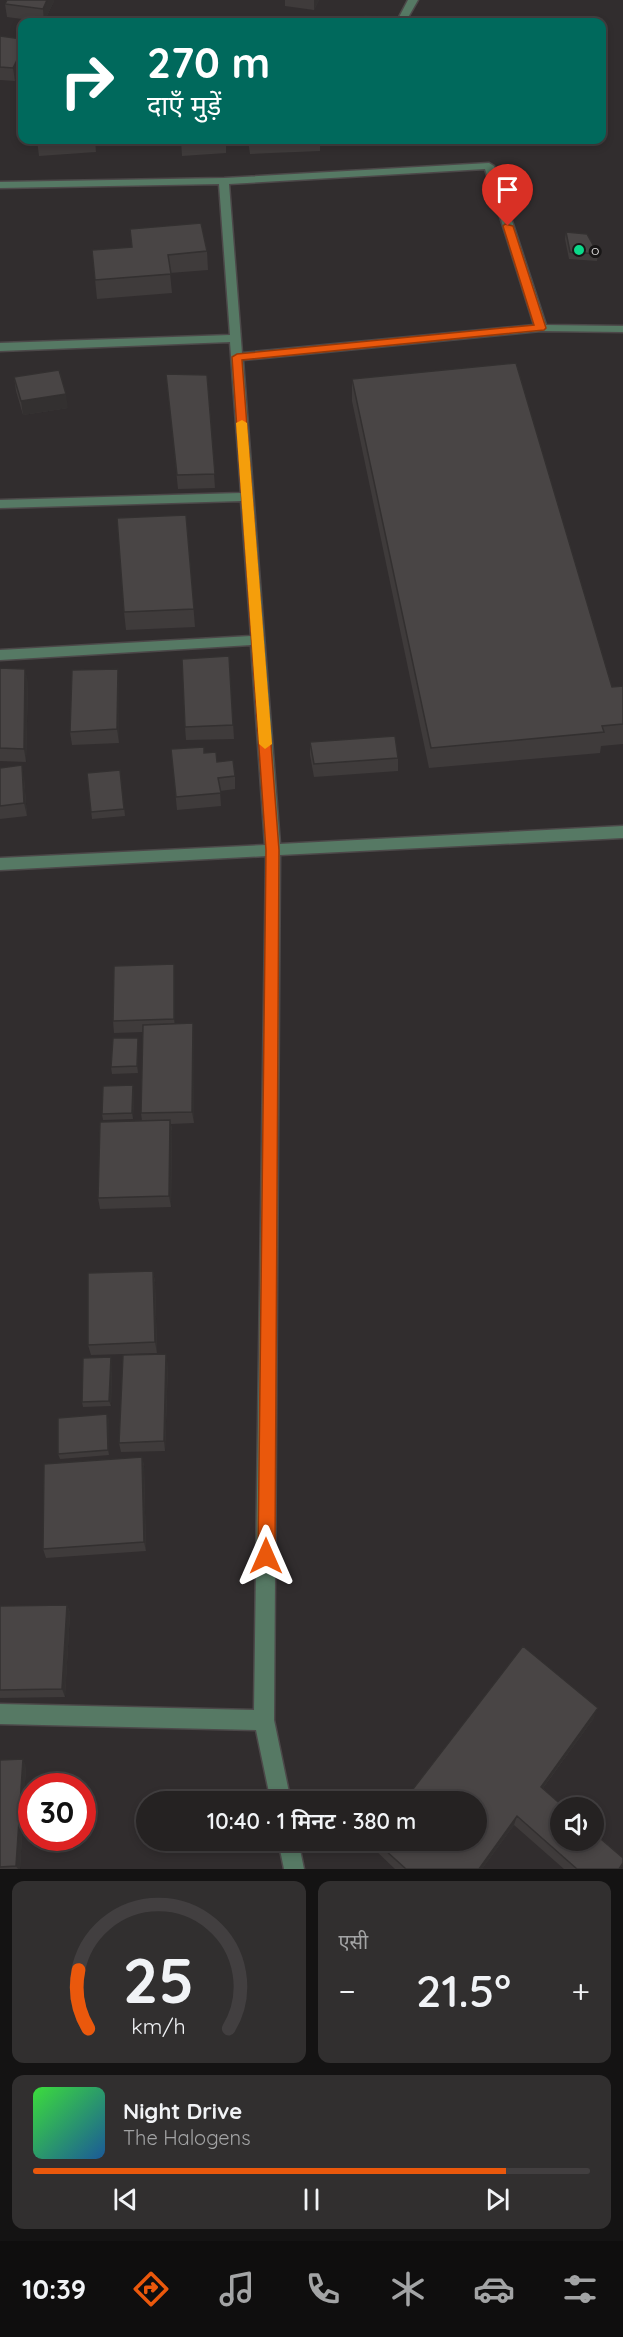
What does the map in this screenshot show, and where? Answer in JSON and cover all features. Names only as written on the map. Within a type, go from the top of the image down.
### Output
[{"type":"street","points":[[404,18],[413,0]]},
{"type":"street","points":[[0,185],[224,181],[489,166],[540,328]]},
{"type":"street","points":[[224,181],[273,850],[264,1720],[279,1791]]},
{"type":"street","points":[[237,357],[540,328],[623,329]]},
{"type":"street","points":[[0,347],[236,338]]},
{"type":"street","points":[[0,504],[247,497]]},
{"type":"street","points":[[0,655],[258,640]]},
{"type":"street","points":[[0,864],[623,832]]},
{"type":"street","points":[[0,1714],[264,1720]]},
{"type":"street","points":[[290,1851],[294,1869]]},
{"type":"building","points":[[7,0],[47,0],[43,9],[5,4]]},
{"type":"building","points":[[365,16],[401,18],[364,18]]},
{"type":"building","points":[[0,36],[18,38],[18,58],[13,68],[0,67]]},
{"type":"building","points":[[201,223],[207,251],[168,255],[171,274],[95,280],[92,250],[132,247],[130,229]]},
{"type":"building","points":[[566,232],[587,234],[598,254],[570,252]]},
{"type":"building","points":[[516,363],[612,687],[623,686],[623,724],[602,726],[604,732],[431,748],[352,379]]},
{"type":"building","points":[[59,370],[66,394],[21,401],[14,377]]},
{"type":"building","points":[[166,374],[207,375],[215,474],[177,475]]},
{"type":"building","points":[[186,515],[194,609],[124,612],[117,518]]},
{"type":"building","points":[[229,656],[233,725],[185,727],[182,659]]},
{"type":"building","points":[[0,668],[25,669],[24,749],[0,748]]},
{"type":"building","points":[[118,669],[117,729],[70,732],[72,670]]},
{"type":"building","points":[[395,736],[398,758],[314,764],[310,742]]},
{"type":"building","points":[[204,747],[204,753],[216,752],[217,762],[233,760],[235,776],[218,778],[221,793],[176,797],[171,749]]},
{"type":"building","points":[[22,765],[24,803],[0,806],[0,768]]},
{"type":"building","points":[[120,770],[124,809],[91,812],[87,773]]},
{"type":"building","points":[[174,964],[174,1019],[113,1021],[114,966]]},
{"type":"building","points":[[193,1023],[192,1112],[141,1113],[143,1025]]},
{"type":"building","points":[[113,1038],[138,1038],[137,1066],[111,1067]]},
{"type":"building","points":[[133,1085],[132,1113],[102,1114],[103,1086]]},
{"type":"building","points":[[170,1120],[169,1196],[98,1198],[100,1122]]},
{"type":"building","points":[[153,1271],[155,1342],[88,1345],[88,1273]]},
{"type":"building","points":[[166,1354],[164,1441],[119,1443],[123,1355]]},
{"type":"building","points":[[111,1357],[109,1401],[82,1402],[83,1358]]},
{"type":"building","points":[[107,1414],[108,1450],[58,1454],[58,1418]]},
{"type":"building","points":[[142,1457],[144,1542],[43,1549],[44,1464]]},
{"type":"building","points":[[67,1605],[62,1689],[0,1690],[0,1606]]},
{"type":"building","points":[[523,1646],[598,1708],[541,1787],[552,1797],[550,1797],[550,1845],[517,1816],[479,1869],[406,1869],[386,1851],[487,1851],[487,1791],[411,1791]]},
{"type":"building","points":[[23,1759],[22,1773],[18,1773],[16,1866],[0,1867],[0,1760]]},
{"type":"building","points":[[604,1842],[623,1858],[619,1869],[577,1869],[557,1851],[604,1851]]},
{"type":"slow traffic","points":[[242,423],[265,744]]},
{"type":"place","name":"o","points":[[579,250]]},
{"type":"route","points":[[266,1556],[273,850],[237,357],[540,328],[508,226]]}]
